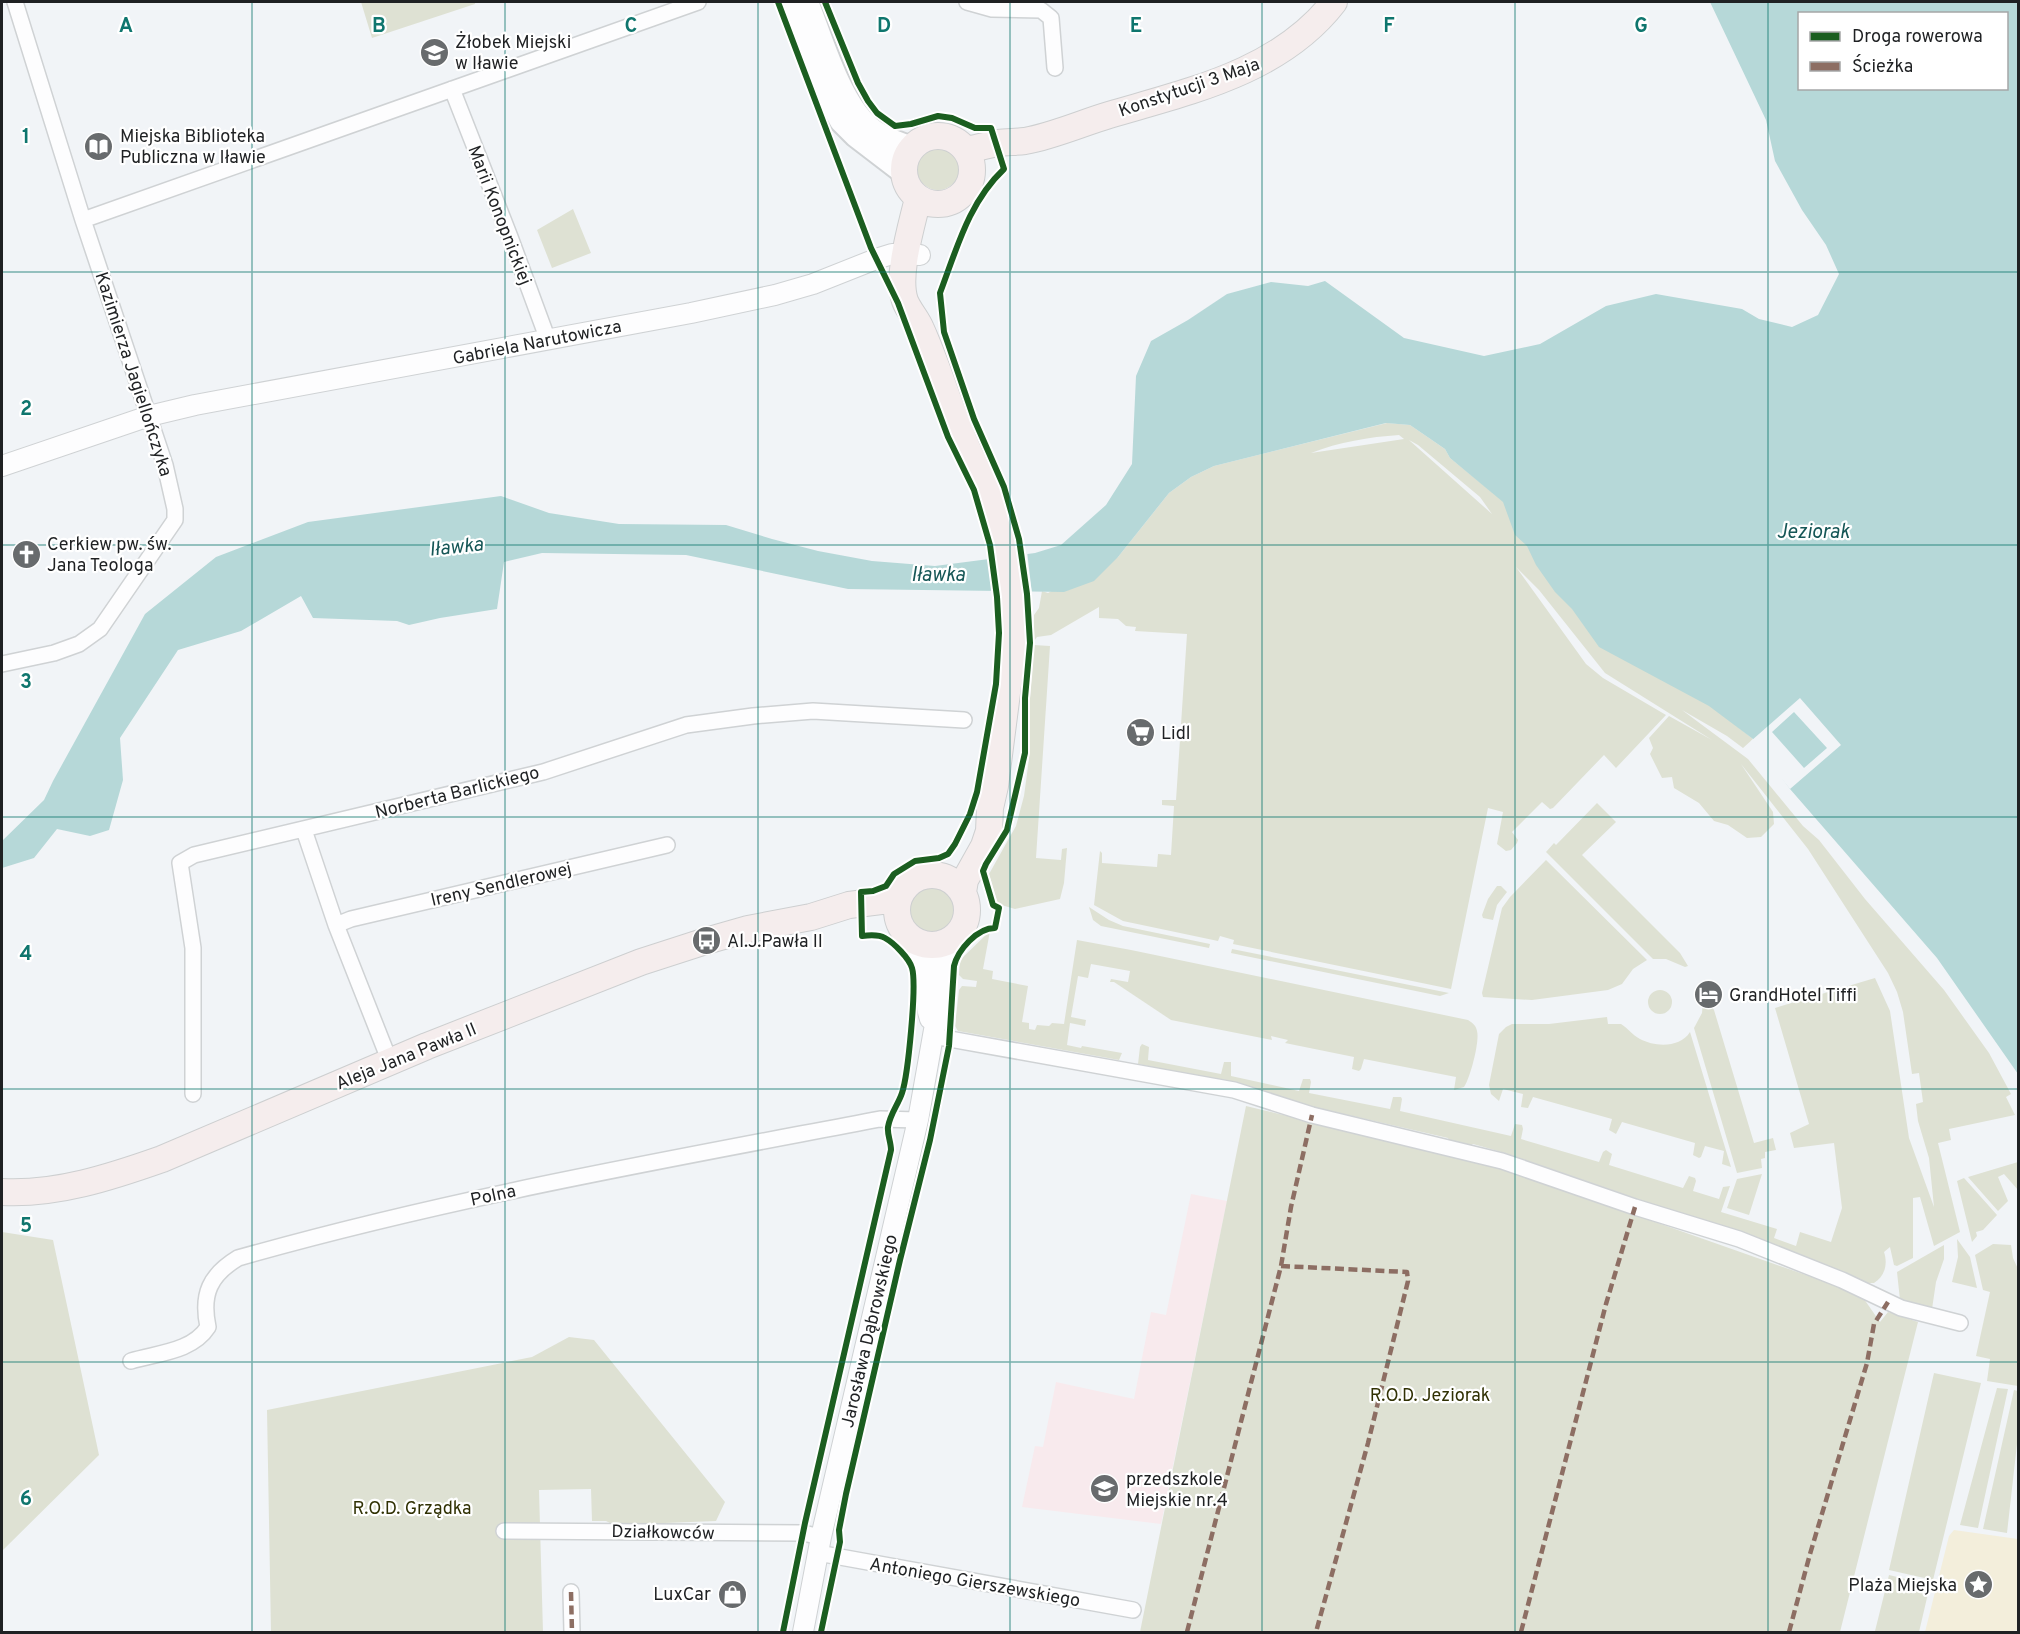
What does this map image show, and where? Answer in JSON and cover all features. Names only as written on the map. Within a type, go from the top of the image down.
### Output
[{"type":"main road","points":[[788,2],[829,99],[841,121],[856,136],[907,160]]},
{"type":"main road","points":[[807,2],[838,78],[856,113],[907,160],[911,191],[927,201],[950,202],[962,194],[970,183],[970,160],[958,141],[946,136],[933,135],[921,140],[907,160]]},
{"type":"main road","name":"Konstytucji 3 Maja","points":[[970,160],[996,143],[1026,141],[1167,98],[1254,66],[1292,44],[1334,2]]},
{"type":"main road","points":[[927,201],[913,254],[903,279],[905,301],[921,327],[960,431],[998,519],[1004,542],[1013,613],[1009,685],[988,831],[984,846],[965,880],[963,892]]},
{"type":"main road","points":[[938,874],[949,869],[957,861],[974,828],[990,807]]},
{"type":"main road","points":[[938,874],[957,884],[967,902],[968,913],[962,929],[948,941],[931,945],[907,932],[896,913],[897,902],[901,891],[917,877],[938,874]]},
{"type":"main road","name":"Aleja Jana Pawła II","points":[[2,1192],[58,1189],[120,1174],[162,1159],[390,1062],[641,962],[737,932],[811,917],[849,905],[889,900],[901,891]]},
{"type":"main road","name":"Aleja Jana Pawła II","points":[[811,917],[889,920],[907,932]]},
{"type":"street","name":"Kazimierza Jagiellończyka","points":[[2,664],[79,644],[100,629],[175,520],[175,508],[165,465],[83,220],[15,2]]},
{"type":"street","points":[[83,220],[698,2]]},
{"type":"street","points":[[967,2],[992,9],[1041,10],[1052,18],[1055,68]]},
{"type":"street","name":"Marii Konopnickiej","points":[[452,89],[548,340]]},
{"type":"street","name":"Gabriela Narutowicza","points":[[2,466],[149,416],[206,402],[548,340],[776,295],[813,284],[892,254],[913,254]]},
{"type":"street","name":"Norberta Barlickiego","points":[[193,1094],[193,948],[180,863],[194,855],[543,772],[686,725],[813,711],[964,720]]},
{"type":"street","points":[[304,830],[336,925],[390,1062]]},
{"type":"street","name":"Ireny Sendlerowej","points":[[336,925],[351,919],[667,845]]},
{"type":"street","name":"Jarosława Dąbrowskiego","points":[[907,932],[924,963],[928,1012],[934,1033]]},
{"type":"street","name":"Jarosława Dąbrowskiego","points":[[803,1632],[820,1545],[918,1120],[934,1033],[940,1014],[942,962],[948,941]]},
{"type":"street","points":[[934,1033],[1234,1090],[1312,1115],[1502,1161],[1635,1207],[1739,1239],[1842,1280],[1901,1308],[1960,1323]]},
{"type":"street","name":"Polna","points":[[131,1361],[182,1348],[195,1342],[208,1327],[205,1312],[207,1294],[213,1279],[224,1267],[238,1258],[484,1196],[880,1119],[918,1120]]},
{"type":"street","name":"Działkowców","points":[[504,1531],[803,1533],[820,1545]]},
{"type":"street","name":"Antoniego Gierszewskiego","points":[[820,1545],[1133,1610]]},
{"type":"street","points":[[571,1592],[572,1632]]},
{"type":"shaded area","points":[[1191,1194],[1227,1201],[1161,1524],[1022,1507],[1035,1446],[1043,1447],[1056,1382],[1134,1399],[1151,1312],[1166,1315]]},
{"type":"green space","points":[[361,2],[475,2],[475,4],[372,38]]},
{"type":"green space","points":[[938,148],[953,154],[959,169],[953,184],[938,190],[923,184],[917,169],[923,154]]},
{"type":"green space","points":[[573,209],[591,253],[552,268],[537,230]]},
{"type":"green space","points":[[1387,423],[1410,425],[1445,449],[1450,458],[1503,501],[1661,666],[1753,739],[1743,748],[1682,710],[1748,759],[1803,826],[1819,840],[1865,899],[1944,990],[1989,1053],[2011,1094],[2006,1097],[2015,1115],[1949,1129],[1951,1140],[1938,1143],[1960,1232],[1934,1246],[1920,1197],[1913,1198],[1913,1258],[1897,1266],[1894,1265],[1890,1247],[1884,1252],[1886,1261],[1883,1273],[1874,1283],[1868,1283],[1773,1246],[1505,1153],[1473,1144],[1468,1147],[1450,1143],[1448,1138],[1305,1105],[1254,1088],[1138,1064],[1142,1044],[1149,1047],[1148,1060],[1221,1074],[1224,1062],[1231,1062],[1231,1076],[1299,1091],[1303,1079],[1310,1079],[1309,1093],[1390,1109],[1393,1097],[1401,1097],[1400,1111],[1511,1136],[1515,1124],[1522,1125],[1521,1139],[1599,1162],[1606,1150],[1612,1154],[1609,1165],[1683,1188],[1689,1176],[1695,1178],[1696,1181],[1693,1191],[1719,1199],[1723,1187],[1730,1186],[1721,1212],[1777,1229],[1774,1238],[1796,1246],[1800,1232],[1831,1242],[1842,1208],[1834,1143],[1794,1148],[1790,1133],[1809,1124],[1775,1008],[1875,978],[1890,1011],[1909,1138],[1934,1207],[1929,1158],[1918,1121],[1916,1104],[1923,1102],[1919,1073],[1912,1074],[1903,1012],[1897,992],[1888,973],[1808,849],[1741,764],[1773,812],[1774,824],[1761,837],[1747,838],[1728,825],[1714,821],[1699,803],[1674,788],[1672,777],[1662,778],[1650,754],[1653,748],[1649,738],[1669,716],[1712,740],[1605,673],[1539,590],[1516,567],[1586,664],[1603,678],[1666,715],[1616,768],[1604,755],[1553,808],[1550,809],[1542,802],[1512,832],[1518,840],[1511,850],[1506,851],[1497,844],[1503,812],[1488,808],[1451,989],[1233,944],[1234,940],[1220,936],[1218,941],[1123,921],[1094,905],[1100,851],[1102,863],[1157,867],[1158,854],[1171,855],[1174,806],[1162,805],[1162,800],[1176,800],[1187,634],[1135,631],[1136,627],[1126,626],[1118,619],[1099,618],[1099,607],[1051,635],[1037,637],[1034,641],[1034,615],[1039,608],[1042,591],[1048,593],[1118,557],[1169,493],[1191,477],[1214,466]],"holes":[[[1399,435],[1404,439],[1311,453],[1354,441]],[[1409,440],[1480,497],[1492,514]]]},
{"type":"green space","points":[[1034,645],[1050,646],[1036,858],[1061,860],[1062,849],[1067,848],[1060,899],[1015,909],[998,904],[989,874],[1016,826],[1024,796],[1029,759]]},
{"type":"green space","points":[[1597,803],[1616,822],[1582,855],[1680,953],[1688,966],[1685,967],[1666,959],[1653,959],[1546,852],[1554,843],[1556,845]]},
{"type":"green space","points":[[1546,860],[1647,960],[1633,969],[1622,984],[1608,990],[1532,1000],[1483,997],[1482,993],[1502,908]]},
{"type":"green space","points":[[931,886],[947,893],[954,909],[947,925],[931,932],[915,925],[908,909],[915,893]]},
{"type":"green space","points":[[1497,886],[1501,886],[1507,892],[1497,905],[1493,920],[1483,918],[1488,899]]},
{"type":"green space","points":[[1089,907],[1123,926],[1210,944],[1209,948],[1101,926],[1093,920]]},
{"type":"green space","points":[[990,931],[983,969],[993,971],[992,979],[1028,986],[1022,1022],[1029,1023],[1029,1029],[1035,1030],[1037,1025],[1064,1024],[1077,940],[1468,1020],[1475,1026],[1478,1036],[1472,1068],[1464,1087],[1454,1090],[1456,1077],[1364,1059],[1359,1071],[1352,1069],[1354,1057],[1285,1043],[1288,1040],[1271,1036],[1272,1040],[1171,1020],[1114,982],[1110,982],[1111,979],[1128,982],[1130,971],[1091,964],[1088,978],[1078,976],[1071,1017],[1086,1020],[1085,1026],[1070,1023],[1067,1045],[1122,1053],[1119,1060],[958,1031],[955,1026],[959,990],[962,986],[976,987],[977,981],[963,979],[959,975],[960,960]]},
{"type":"green space","points":[[1232,949],[1449,993],[1440,996],[1231,953]]},
{"type":"green space","points":[[1660,990],[1665,991],[1671,997],[1671,1007],[1665,1013],[1660,1014],[1655,1013],[1649,1007],[1648,1002],[1649,997],[1655,991]]},
{"type":"green space","points":[[1707,998],[1714,1010],[1754,1143],[1773,1138],[1776,1150],[1765,1152],[1765,1158],[1761,1159],[1762,1168],[1737,1173],[1694,1028],[1702,1013],[1703,1001]]},
{"type":"green space","points":[[1607,1017],[1608,1024],[1621,1024],[1637,1037],[1653,1044],[1674,1043],[1686,1037],[1690,1032],[1731,1167],[1722,1164],[1724,1151],[1705,1146],[1699,1158],[1693,1155],[1695,1143],[1622,1122],[1616,1134],[1609,1130],[1612,1119],[1533,1097],[1528,1108],[1521,1107],[1523,1094],[1503,1089],[1499,1101],[1491,1094],[1489,1085],[1499,1034],[1506,1027],[1512,1024],[1549,1024]]},
{"type":"green space","name":"R.O.D. Jeziorak","points":[[1246,1106],[1499,1167],[1840,1287],[1864,1299],[1880,1322],[1888,1312],[1918,1322],[1840,1632],[1140,1632]]},
{"type":"green space","points":[[2018,1162],[2018,1190],[2004,1174],[1998,1177],[2008,1201],[1998,1211],[1968,1177]]},
{"type":"green space","points":[[1762,1174],[1749,1215],[1727,1208],[1737,1179]]},
{"type":"green space","points":[[1964,1178],[1997,1215],[1983,1230],[1976,1232],[1977,1236],[1972,1242],[1957,1181]]},
{"type":"green space","points":[[2,1232],[53,1240],[99,1455],[2,1551]]},
{"type":"green space","points":[[1957,1239],[1970,1257],[1977,1288],[1952,1282],[1958,1257]]},
{"type":"green space","points":[[1993,1244],[2011,1245],[2018,1269],[2018,1386],[1987,1381],[1990,1359],[1976,1356],[1990,1292],[1983,1290],[1975,1255]]},
{"type":"green space","points":[[1944,1245],[1944,1259],[1936,1282],[1932,1309],[1900,1300],[1897,1272]]},
{"type":"green space","name":"R.O.D. Grządka","points":[[569,1337],[594,1340],[725,1502],[716,1521],[614,1525],[606,1521],[592,1521],[591,1489],[539,1490],[543,1632],[271,1632],[267,1410],[532,1357]]},
{"type":"green space","points":[[1934,1373],[1981,1383],[1933,1580],[1889,1570]]},
{"type":"green space","points":[[1997,1388],[2008,1389],[1978,1528],[1960,1525]]},
{"type":"green space","points":[[2014,1390],[2018,1391],[2018,1435],[2007,1533],[1983,1529]]},
{"type":"green space","points":[[1889,1575],[1930,1585],[1919,1632],[1875,1631]]},
{"type":"sand","name":"Plaża Miejska","points":[[1954,1530],[2018,1539],[2018,1630],[1925,1632],[1949,1536]]},
{"type":"water","name":"Jeziorak","points":[[1710,2],[2018,2],[2018,1074],[1937,958],[1790,789],[1753,739],[1709,706],[1599,647],[1572,609],[1555,592],[1536,565],[1527,546],[1515,535],[1503,502],[1450,458],[1445,449],[1410,425],[1386,423],[1214,466],[1191,477],[1169,493],[1118,557],[1094,581],[1064,592],[848,589],[686,555],[542,553],[504,562],[497,609],[409,625],[397,621],[313,618],[301,596],[241,631],[178,650],[120,738],[123,780],[109,830],[90,836],[57,829],[34,858],[2,868],[2,841],[44,800],[145,614],[216,557],[308,522],[501,496],[549,513],[619,524],[726,525],[818,551],[872,561],[935,566],[1035,553],[1061,545],[1106,505],[1132,464],[1136,376],[1151,341],[1227,294],[1271,282],[1308,286],[1325,281],[1404,338],[1484,356],[1540,344],[1606,306],[1656,294],[1742,309],[1759,319],[1792,327],[1818,315],[1839,274],[1826,245],[1802,210],[1775,161],[1766,120]]},
{"type":"pier","points":[[1027,551],[1032,594],[992,593],[987,556]]},
{"type":"pier","points":[[1800,698],[1841,745],[1790,789],[1751,741]],"holes":[[[1794,712],[1827,748],[1804,768],[1772,732]]]},
{"type":"marked path","points":[[1187,1632],[1281,1266],[1291,1207],[1312,1115]]},
{"type":"marked path","points":[[1521,1632],[1606,1304],[1635,1207]]},
{"type":"marked path","points":[[1281,1266],[1407,1272],[1408,1281],[1368,1443],[1316,1632]]},
{"type":"marked path","points":[[1789,1632],[1867,1363],[1874,1324],[1888,1302]]},
{"type":"marked path","points":[[571,1592],[572,1632]]},
{"type":"cycle path","points":[[778,2],[871,248],[898,303],[948,437],[974,490],[990,545],[999,633],[996,684],[977,792],[970,814],[955,844],[948,854],[939,858],[915,861],[894,874],[886,886],[873,891],[861,892],[862,936],[876,935],[889,940],[905,955],[912,968],[913,1010],[909,1050],[902,1093],[889,1122],[891,1150],[805,1523],[783,1632]]},
{"type":"cycle path","points":[[821,1632],[840,1542],[839,1530],[846,1494],[930,1140],[949,1046],[954,966],[969,941],[982,932],[995,928],[999,908],[993,905],[983,871],[1007,830],[1025,753],[1025,698],[1030,643],[1027,594],[1019,539],[1004,487],[974,419],[944,332],[940,293],[958,243],[973,211],[992,182],[1004,169],[991,128],[975,128],[952,118],[938,116],[895,126],[877,113],[858,83],[825,2]]},
{"type":"place","name":"Żłobek Miejski w Iławie","points":[[434,52]]},
{"type":"place","name":"Miejska Biblioteka Publiczna w Iławie","points":[[99,146]]},
{"type":"place","name":"Cerkiew pw. św. Jana Teologa","points":[[26,554]]},
{"type":"place","name":"Lidl","points":[[1140,733]]},
{"type":"place","name":"Al.J.Pawła II","points":[[706,941]]},
{"type":"place","name":"GrandHotel Tiffi","points":[[1708,995]]},
{"type":"place","name":"przedszkole Miejskie nr.4","points":[[1105,1489]]},
{"type":"place","name":"Plaża Miejska","points":[[1978,1585]]},
{"type":"place","name":"LuxCar","points":[[732,1594]]},
{"type":"water label","name":"Iławka","points":[[456,546]]},
{"type":"water label","name":"Iławka","points":[[938,574]]}]
